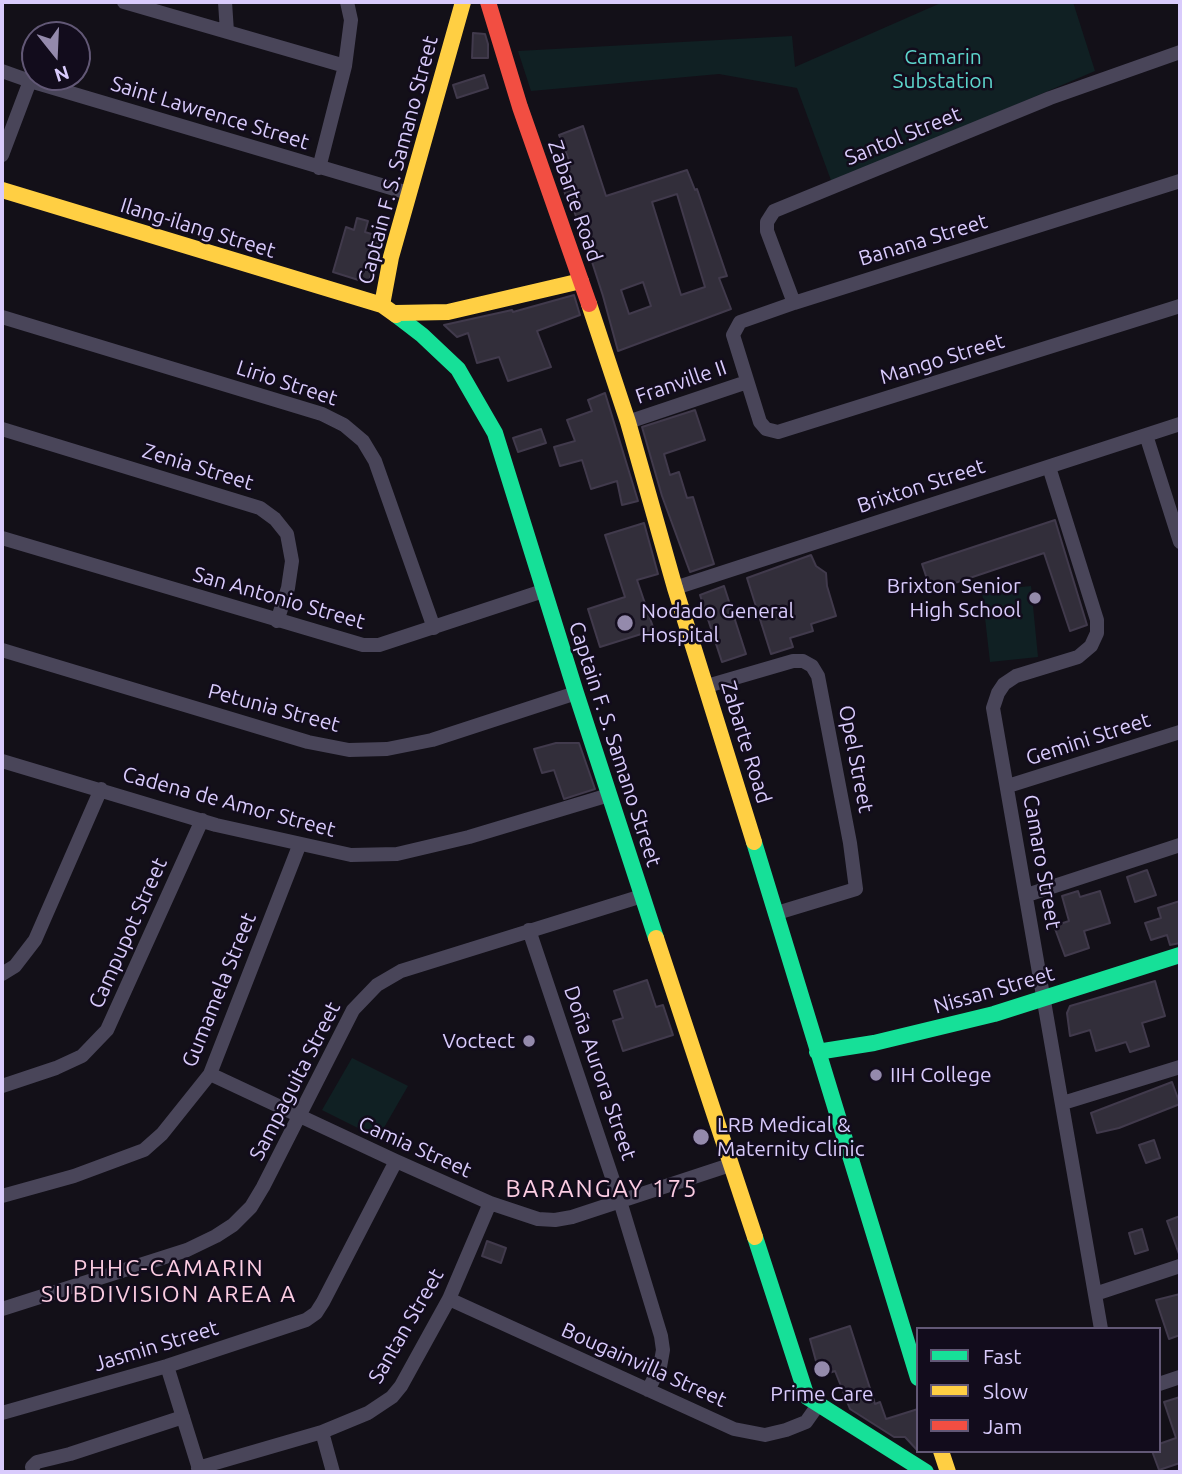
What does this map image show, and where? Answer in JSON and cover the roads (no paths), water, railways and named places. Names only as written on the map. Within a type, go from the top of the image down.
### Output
[{"type":"main road","name":"Captain F. S. Samano Street","points":[[463,2],[391,257],[389,309],[458,369],[495,433],[609,795],[807,1397],[926,1472]]},
{"type":"main road","name":"Zabarte Road","points":[[488,2],[520,107],[628,422],[674,588],[707,686],[916,1372]]},
{"type":"main road","name":"Ilang-ilang Street","points":[[2,190],[389,309]]},
{"type":"main road","points":[[389,309],[449,312],[581,281]]},
{"type":"main road","points":[[422,335],[449,312]]},
{"type":"main road","name":"Nissan Street","points":[[817,1052],[926,1031],[1043,1000],[1180,955]]},
{"type":"main road","points":[[942,1453],[948,1472]]},
{"type":"street","points":[[124,2],[345,66]]},
{"type":"street","points":[[225,2],[228,32]]},
{"type":"street","points":[[319,168],[345,66],[351,20],[347,2]]},
{"type":"street","name":"Santol Street","points":[[794,303],[767,231],[767,222],[774,211],[1050,98],[1180,52]]},
{"type":"street","name":"Saint Lawrence Street","points":[[2,71],[21,78]]},
{"type":"street","points":[[2,155],[26,91]]},
{"type":"street","name":"Saint Lawrence Street","points":[[63,91],[408,192]]},
{"type":"street","name":"Banana Street","points":[[747,382],[733,332],[744,320],[1180,181]]},
{"type":"street","name":"Mango Street","points":[[747,382],[760,422],[766,429],[778,432],[1180,306]]},
{"type":"street","name":"Lirio Street","points":[[2,317],[322,414],[344,425],[363,441],[375,461],[434,628]]},
{"type":"street","name":"Franville II","points":[[628,422],[747,382]]},
{"type":"street","name":"Brixton Street","points":[[674,588],[1180,424]]},
{"type":"street","name":"Zenia Street","points":[[2,429],[260,508],[275,519],[287,534],[292,561],[288,588],[277,621]]},
{"type":"street","points":[[1146,435],[1178,526],[1180,542]]},
{"type":"street","name":"Camaro Street","points":[[1049,467],[1097,620],[1097,633],[1091,646],[1078,657],[1016,676],[1004,684],[993,708],[1101,1327]]},
{"type":"street","name":"San Antonio Street","points":[[2,538],[363,645],[379,645],[544,592]]},
{"type":"street","name":"Petunia Street","points":[[2,650],[308,742],[349,750],[387,750],[432,740],[576,693]]},
{"type":"street","name":"Opel Street","points":[[707,686],[793,661],[803,661],[812,666],[818,677],[856,888],[777,913]]},
{"type":"street","name":"Gemini Street","points":[[1008,786],[1180,732]]},
{"type":"street","name":"Cadena de Amor Street","points":[[2,761],[202,820],[299,846],[351,856],[397,853],[469,837],[609,795]]},
{"type":"street","points":[[2,974],[15,965],[35,940],[101,789]]},
{"type":"street","name":"Campupot Street","points":[[2,1086],[56,1068],[82,1055],[107,1030],[202,820]]},
{"type":"street","points":[[1027,895],[1180,845]]},
{"type":"street","name":"Gumamela Street","points":[[2,1196],[74,1177],[144,1150],[162,1134],[210,1074],[299,846]]},
{"type":"street","name":"Sampaguita Street","points":[[2,1309],[187,1250],[233,1224],[251,1207],[263,1187],[353,1010],[377,985],[401,971],[642,896]]},
{"type":"street","name":"Doña Aurora Street","points":[[529,930],[621,1201],[663,1342],[660,1367],[648,1390]]},
{"type":"street","points":[[1063,1102],[1180,1067]]},
{"type":"street","name":"Camia Street","points":[[210,1074],[490,1203],[546,1220],[572,1217],[730,1165]]},
{"type":"street","name":"Jasmin Street","points":[[2,1411],[167,1367],[306,1320],[316,1313],[324,1302],[396,1161]]},
{"type":"street","name":"Santan Street","points":[[167,1367],[199,1470],[322,1432],[368,1413],[392,1397],[401,1386],[449,1299],[490,1203]]},
{"type":"street","points":[[1095,1294],[1180,1266]]},
{"type":"street","name":"Bougainvilla Street","points":[[449,1299],[734,1429],[765,1435],[806,1422],[818,1405]]},
{"type":"street","points":[[1161,1383],[1180,1377]]},
{"type":"street","points":[[33,1472],[32,1467],[37,1462],[183,1417]]},
{"type":"street","points":[[322,1432],[333,1472]]},
{"type":"place","name":"Brixton Senior High School","points":[[1035,598]]},
{"type":"place","name":"Nodado General Hospital","points":[[625,623]]},
{"type":"place","name":"Voctect","points":[[529,1041]]},
{"type":"place","name":"IIH College","points":[[876,1075]]},
{"type":"place","name":"LRB Medical & Maternity Clinic","points":[[701,1137]]},
{"type":"place","name":"Prime Care","points":[[822,1369]]},
{"type":"district","name":"BARANGAY 175","points":[[602,1189]]},
{"type":"district","name":"PHHC-CAMARIN SUBDIVISION AREA A","points":[[169,1281]]},
{"type":"park label","name":"Camarin Substation","points":[[943,69]]}]
